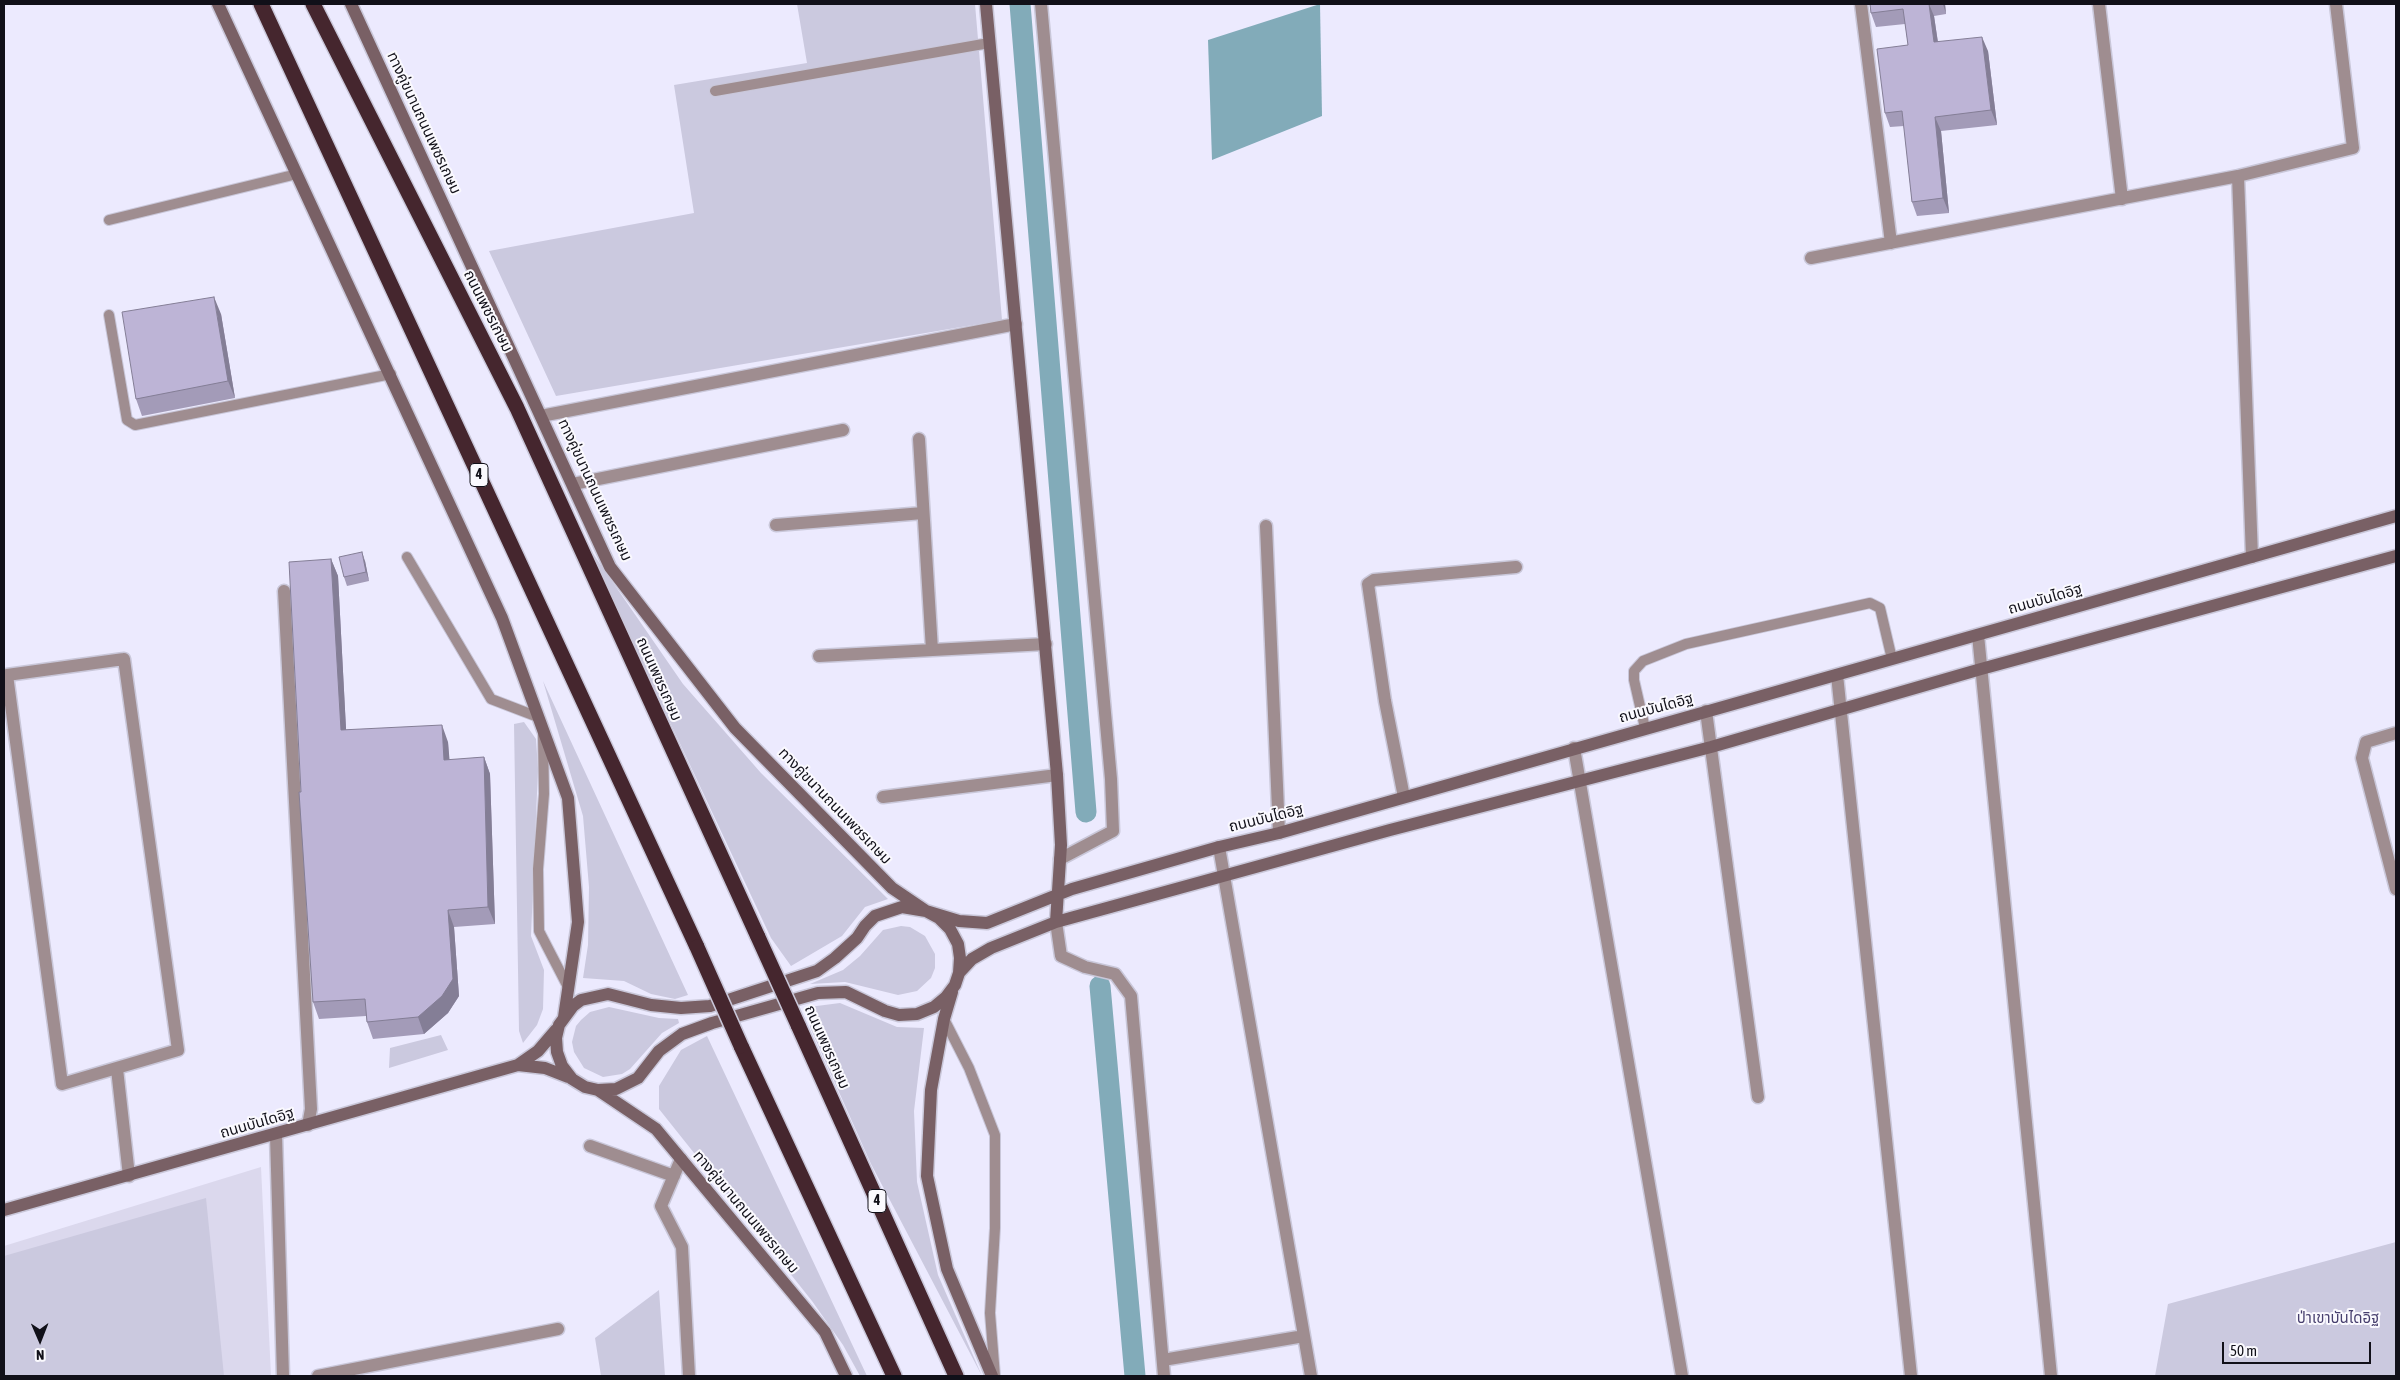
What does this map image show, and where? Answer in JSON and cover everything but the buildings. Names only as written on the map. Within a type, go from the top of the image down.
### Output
[{"type":"highway","name":"4","points":[[261,4],[698,947],[741,1046],[894,1376]]},
{"type":"highway","name":"ถนนเพชรเกษม","points":[[313,4],[517,408],[956,1376]]},
{"type":"main road","points":[[218,4],[391,374],[502,618],[568,798],[578,922],[569,990],[556,1038],[557,1052],[562,1066],[572,1079]]},
{"type":"main road","name":"ทางคู่ขนานถนนเพชรเกษม","points":[[351,4],[610,567],[735,728],[892,888],[939,918],[950,929],[959,951],[957,979]]},
{"type":"main road","points":[[986,4],[1057,775],[1061,845],[1056,922]]},
{"type":"main road","name":"ถนนบันไดอิฐ","points":[[926,911],[959,921],[987,923],[1072,888],[1404,798],[1574,748],[2396,516]]},
{"type":"main road","points":[[598,1090],[607,1091],[626,1086],[638,1078],[659,1051],[682,1034],[712,1023],[818,993],[846,992],[886,1011],[899,1015],[917,1014],[934,1007],[946,998],[972,959],[991,948],[1056,922],[1580,781],[1711,748],[1841,712],[1981,669],[2396,556]]},
{"type":"main road","points":[[561,1021],[582,1000],[608,994],[651,1005],[681,1008],[710,1006],[817,971],[835,958],[857,938],[865,926],[884,912],[902,907],[926,911]]},
{"type":"main road","points":[[957,979],[944,1019],[931,1090],[927,1176],[947,1269],[993,1376]]},
{"type":"main road","name":"ถนนบันไดอิฐ","points":[[4,1210],[276,1135],[518,1065],[538,1052],[550,1040],[561,1021]]},
{"type":"main road","name":"ถนนบันไดอิฐ","points":[[518,1065],[545,1068],[560,1072],[572,1079]]},
{"type":"main road","name":"ทางคู่ขนานถนนเพชรเกษม","points":[[572,1079],[585,1087],[598,1090],[656,1129],[825,1332],[846,1376]]},
{"type":"street","points":[[1041,4],[1111,779],[1113,831],[1060,859]]},
{"type":"street","points":[[1861,4],[1890,243]]},
{"type":"street","points":[[2099,4],[2122,199]]},
{"type":"street","points":[[1811,258],[2238,176],[2353,148],[2336,4]]},
{"type":"street","points":[[2238,176],[2252,557]]},
{"type":"street","points":[[542,416],[1016,324]]},
{"type":"street","points":[[573,484],[843,430]]},
{"type":"street","points":[[919,439],[932,650]]},
{"type":"street","points":[[776,525],[924,513]]},
{"type":"street","points":[[1266,526],[1279,833]]},
{"type":"street","points":[[1404,798],[1385,701],[1368,584],[1374,580],[1516,568]]},
{"type":"street","points":[[284,591],[311,1109],[308,1125]]},
{"type":"street","points":[[1978,635],[2050,1376]]},
{"type":"street","points":[[819,656],[1046,644]]},
{"type":"street","points":[[124,659],[178,1050],[117,1069],[62,1084],[7,675],[124,659]]},
{"type":"street","points":[[1837,674],[1911,1376]]},
{"type":"street","points":[[1706,711],[1758,1097]]},
{"type":"street","points":[[2396,733],[2366,742],[2362,758],[2396,889]]},
{"type":"street","points":[[1574,748],[1682,1376]]},
{"type":"street","points":[[883,797],[1057,775]]},
{"type":"street","points":[[1218,847],[1311,1376]]},
{"type":"street","points":[[1056,922],[1061,956],[1085,967],[1115,974],[1131,996],[1164,1376]]},
{"type":"street","points":[[117,1069],[129,1176]]},
{"type":"street","points":[[276,1135],[283,1376]]},
{"type":"street","points":[[590,1146],[674,1176]]},
{"type":"street","points":[[681,1159],[661,1206],[682,1247],[689,1376]]},
{"type":"street","points":[[318,1376],[558,1329]]},
{"type":"street","points":[[1163,1360],[1304,1336]]},
{"type":"lane","points":[[715,91],[989,43]]},
{"type":"lane","points":[[109,220],[297,174]]},
{"type":"lane","points":[[108,315],[127,420],[135,425],[391,374]]},
{"type":"lane","points":[[407,557],[491,699],[540,723],[544,794],[538,869],[539,931],[569,990]]},
{"type":"lane","points":[[1645,728],[1634,680],[1634,671],[1642,661],[1686,644],[1870,603],[1880,608],[1892,659]]},
{"type":"lane","points":[[944,1019],[969,1068],[995,1135],[994,1228],[990,1313],[993,1376]]},
{"type":"shaded area","points":[[1320,4],[1322,116],[1212,160],[1208,40]]},
{"type":"shaded area","points":[[261,1167],[271,1376],[4,1376],[4,1246]]},
{"type":"green space","points":[[797,4],[975,4],[1002,320],[556,396],[489,251],[694,213],[674,85],[807,63]]},
{"type":"green space","points":[[587,545],[683,684],[761,773],[888,899],[865,907],[842,936],[791,966],[771,938]]},
{"type":"green space","points":[[543,681],[688,995],[675,999],[651,994],[624,981],[583,978],[588,945],[589,887],[583,816]]},
{"type":"green space","points":[[524,722],[536,739],[538,769],[531,936],[544,970],[543,1009],[537,1025],[523,1043],[519,1031],[514,724]]},
{"type":"green space","points":[[901,926],[910,927],[925,936],[935,954],[935,968],[931,978],[917,991],[898,995],[845,982],[810,984],[843,970],[860,956],[883,930]]},
{"type":"green space","points":[[840,1003],[897,1027],[924,1028],[914,1111],[917,1182],[938,1275],[982,1376],[871,1164],[810,1027],[809,1007]]},
{"type":"green space","points":[[609,1007],[659,1018],[678,1019],[679,1023],[662,1033],[630,1069],[622,1074],[603,1077],[584,1068],[574,1052],[572,1042],[576,1026],[581,1020],[590,1012]]},
{"type":"green space","points":[[441,1035],[448,1050],[389,1068],[390,1048]]},
{"type":"green space","points":[[707,1036],[867,1376],[860,1376],[843,1345],[812,1301],[659,1109],[659,1086],[681,1050]]},
{"type":"green space","points":[[206,1198],[224,1376],[4,1376],[4,1256]]},
{"type":"green space","name":"ป่าเขาบันไดอิฐ","points":[[2396,1242],[2396,1376],[2155,1376],[2168,1304]]},
{"type":"green space","points":[[659,1290],[665,1376],[601,1376],[595,1338]]},
{"type":"waterway","points":[[1020,4],[1086,812]]},
{"type":"waterway","points":[[1100,986],[1135,1376]]}]
